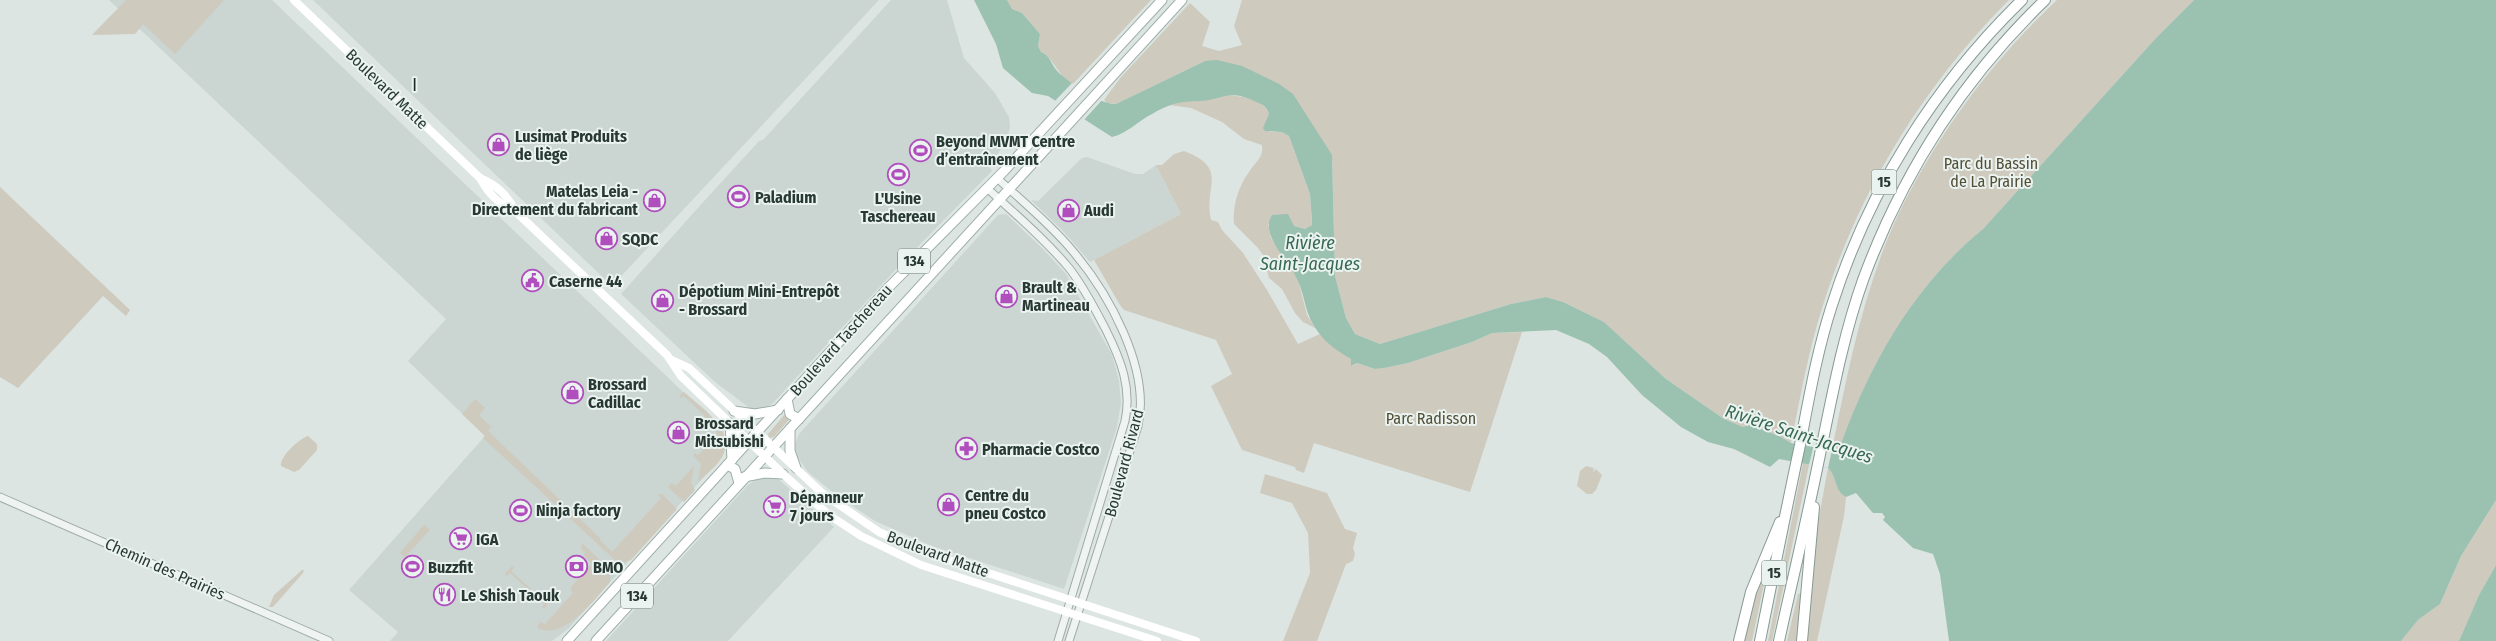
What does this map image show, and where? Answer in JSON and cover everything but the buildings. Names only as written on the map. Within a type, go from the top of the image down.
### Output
[{"type":"highway","name":"15","points":[[1760,641],[1796,462],[1828,318],[1850,255],[1873,202],[1903,149],[1942,91],[1987,36],[2022,0]]},
{"type":"highway","name":"15","points":[[1779,641],[1852,314],[1870,261],[1899,197],[1932,138],[1962,93],[2002,44],[2045,0]]},
{"type":"highway","points":[[1802,641],[1817,466]]},
{"type":"highway","points":[[1739,641],[1751,592],[1788,505]]},
{"type":"main road","name":"Boulevard Matte","points":[[294,0],[480,178],[488,192],[501,205],[516,212],[672,360],[681,376],[764,456],[839,522],[887,551],[921,565],[1157,641]]},
{"type":"main road","name":"Boulevard Taschereau","points":[[567,641],[889,287],[997,178],[1162,0]]},
{"type":"main road","name":"Boulevard Taschereau","points":[[596,641],[1182,0]]},
{"type":"main road","name":"Boulevard Matte","points":[[672,360],[689,368],[756,433],[837,505],[890,537],[924,552],[1196,641]]},
{"type":"main road","points":[[788,399],[790,414],[799,419]]},
{"type":"main road","points":[[734,411],[755,414],[778,410]]},
{"type":"main road","points":[[730,423],[729,462],[742,480],[765,473],[783,474]]},
{"type":"main road","points":[[790,429],[790,454],[796,468]]},
{"type":"street","name":"Boulevard Rivard","points":[[997,178],[1062,240],[1085,268],[1125,337],[1134,357],[1139,378],[1141,403],[1138,426],[1069,641]]},
{"type":"street","name":"Boulevard Rivard","points":[[987,188],[1047,244],[1076,278],[1116,351],[1126,381],[1127,403],[1125,422],[1058,641]]},
{"type":"street","name":"Chemin des Prairies","points":[[0,497],[329,641]]},
{"type":"shaded area","points":[[109,0],[272,0],[723,430],[725,440],[721,458],[568,629],[552,641],[390,641],[398,632],[349,590],[485,436],[408,361],[446,319]]},
{"type":"shaded area","points":[[313,0],[879,0],[612,286]]},
{"type":"shaded area","points":[[891,0],[947,0],[964,58],[995,93],[1009,117],[1010,127],[1007,140],[989,167],[992,171],[898,267],[773,403],[762,410],[748,410],[747,406],[715,382],[621,294],[759,141],[763,140]]},
{"type":"shaded area","points":[[1087,157],[1135,174],[1143,174],[1156,165],[1181,214],[1090,262],[1065,233],[1031,200],[1038,201],[1082,158]]},
{"type":"shaded area","points":[[1006,214],[1066,274],[1112,355],[1119,381],[1121,403],[1117,427],[1064,589],[932,546],[875,521],[836,495],[808,472],[795,454],[794,447],[799,434],[998,215]]},
{"type":"shaded area","points":[[771,476],[777,478],[834,527],[728,641],[606,641],[748,485],[758,478]]},
{"type":"green space","points":[[126,0],[224,0],[175,54],[143,24],[135,34],[92,35]]},
{"type":"green space","points":[[1007,0],[1151,0],[1072,85],[1063,77],[1049,58],[1041,52],[1038,46],[1040,34],[1022,13],[1012,9]]},
{"type":"green space","points":[[1242,0],[2009,0],[1946,71],[1892,150],[1869,192],[1849,235],[1817,325],[1791,443],[1750,425],[1743,427],[1724,419],[1666,379],[1604,322],[1563,302],[1546,297],[1511,304],[1380,344],[1355,334],[1346,318],[1335,276],[1332,155],[1205,61],[1116,104],[1107,103],[1104,100],[1121,77],[1190,3],[1210,22],[1202,46],[1219,51],[1242,45],[1234,26]]},
{"type":"green space","name":"Parc du Bassin de La Prairie","points":[[2057,0],[2194,0],[2156,38],[1983,229],[1935,275],[1896,329],[1864,388],[1839,450],[1832,450],[1851,359],[1867,298],[1887,240],[1900,211],[1932,153],[1969,98],[2011,47]]},
{"type":"green space","points":[[1226,95],[1251,99],[1262,104],[1269,114],[1267,122],[1269,132],[1282,132],[1289,136],[1310,194],[1312,225],[1305,229],[1268,224],[1271,238],[1297,276],[1307,315],[1315,328],[1303,322],[1295,313],[1282,289],[1269,278],[1263,255],[1234,224],[1235,204],[1239,190],[1245,177],[1260,157],[1262,145],[1244,139],[1222,122],[1191,108],[1169,105],[1189,99],[1201,101]]},
{"type":"green space","name":"Parc Radisson","points":[[1184,151],[1206,164],[1211,172],[1209,208],[1211,220],[1218,222],[1222,230],[1243,253],[1298,344],[1320,334],[1351,359],[1353,366],[1357,363],[1375,369],[1408,363],[1472,342],[1492,333],[1522,332],[1470,492],[1314,443],[1304,473],[1296,470],[1295,467],[1242,450],[1211,386],[1232,374],[1216,340],[1124,310],[1094,260],[1181,214],[1156,165],[1162,165],[1174,154]]},
{"type":"green space","points":[[0,187],[130,310],[126,316],[103,296],[18,388],[0,377]]},
{"type":"green space","points":[[684,392],[720,426],[726,444],[724,453],[719,461],[698,482],[701,464],[693,455],[695,453],[698,455],[718,435],[716,432],[718,429],[684,396],[681,398],[679,396]]},
{"type":"green space","points":[[475,399],[485,408],[479,415],[491,427],[488,431],[601,539],[612,552],[661,498],[658,494],[662,494],[677,509],[631,560],[622,563],[616,561],[483,438],[485,436],[462,414]]},
{"type":"green space","points":[[785,414],[789,420],[774,437],[769,438],[768,434]]},
{"type":"green space","points":[[308,436],[317,444],[317,450],[299,470],[294,472],[281,466],[283,458],[290,449]]},
{"type":"green space","points":[[1803,463],[1809,465],[1772,641],[1768,641]]},
{"type":"green space","points":[[694,466],[691,483],[695,490],[684,502],[668,487],[672,483],[676,486]]},
{"type":"green space","points":[[1586,466],[1594,468],[1593,472],[1596,469],[1602,475],[1596,490],[1592,494],[1587,494],[1577,486],[1580,471]]},
{"type":"green space","points":[[1828,468],[1839,491],[1846,497],[1844,516],[1817,641],[1805,641],[1816,533]]},
{"type":"green space","points":[[1265,474],[1327,493],[1345,529],[1357,533],[1353,548],[1355,554],[1353,561],[1346,564],[1317,641],[1283,641],[1310,573],[1308,533],[1292,503],[1260,493]]},
{"type":"green space","points":[[2496,500],[2496,565],[2479,595],[2459,641],[2401,641],[2418,620],[2440,604],[2461,556]]},
{"type":"green space","points":[[424,525],[430,530],[405,557],[400,553]]},
{"type":"green space","points":[[582,543],[610,570],[610,582],[578,617],[568,624],[558,629],[538,628],[541,622],[545,624],[573,593],[570,588],[592,564],[584,555],[585,553],[581,548]]},
{"type":"green space","points":[[512,566],[514,568],[511,571],[546,603],[550,600],[544,609],[542,608],[544,604],[510,573],[507,576],[505,574]]},
{"type":"green space","points":[[304,570],[303,573],[273,607],[269,607],[274,595]]},
{"type":"green space","points":[[1763,570],[1766,574],[1752,641],[1741,641]]},
{"type":"green space","points":[[1801,593],[1798,641],[1787,641],[1798,594]]},
{"type":"water","name":"Rivière Saint-Jacques","points":[[974,0],[1007,0],[1012,9],[1022,13],[1040,34],[1038,46],[1058,72],[1070,82],[1102,101],[1116,104],[1205,61],[1217,60],[1242,66],[1279,84],[1293,94],[1332,155],[1335,276],[1346,318],[1355,334],[1380,344],[1511,304],[1546,297],[1563,302],[1604,322],[1666,379],[1724,419],[1743,427],[1750,425],[1791,443],[1834,451],[1839,450],[1864,388],[1879,358],[1896,329],[1935,275],[1983,229],[2156,38],[2194,0],[2496,0],[2496,500],[2461,556],[2440,604],[2418,620],[2401,641],[1949,641],[1940,574],[1933,554],[1913,548],[1883,520],[1885,517],[1882,513],[1873,513],[1856,493],[1846,497],[1842,494],[1828,468],[1779,459],[1770,467],[1734,449],[1708,442],[1681,427],[1642,395],[1607,357],[1589,344],[1556,330],[1492,333],[1472,342],[1408,363],[1375,369],[1357,363],[1351,366],[1351,359],[1326,341],[1312,322],[1297,279],[1277,248],[1269,231],[1272,215],[1288,214],[1294,226],[1305,229],[1312,225],[1312,221],[1310,194],[1289,136],[1282,132],[1265,131],[1263,128],[1269,114],[1264,106],[1237,95],[1180,102],[1169,105],[1123,133],[1112,137],[1048,96],[1032,93],[1003,68],[996,44]]},
{"type":"water","points":[[2496,565],[2496,641],[2459,641],[2479,595]]},
{"type":"pier","points":[[1072,83],[1103,99],[1084,120],[1053,103]]},
{"type":"pier","points":[[1813,448],[1832,450],[1828,468],[1809,465]]},
{"type":"place","name":"Lusimat Produits de liège","points":[[499,145]]},
{"type":"place","name":"Beyond MVMT Centre d’entraînement","points":[[920,150]]},
{"type":"place","name":"L'Usine Taschereau","points":[[898,174]]},
{"type":"place","name":"Paladium","points":[[739,197]]},
{"type":"place","name":"Matelas Leia - Directement du fabricant","points":[[654,200]]},
{"type":"place","name":"Audi","points":[[1068,210]]},
{"type":"place","name":"SQDC","points":[[606,239]]},
{"type":"place","name":"Caserne 44","points":[[533,281]]},
{"type":"place","name":"Brault & Martineau","points":[[1006,296]]},
{"type":"place","name":"Dépotium Mini-Entrepôt - Brossard","points":[[663,300]]},
{"type":"place","name":"Brossard Cadillac","points":[[572,393]]},
{"type":"place","name":"Brossard Mitsubishi","points":[[679,432]]},
{"type":"place","name":"Pharmacie Costco","points":[[966,449]]},
{"type":"place","name":"Centre du pneu Costco","points":[[949,504]]},
{"type":"place","name":"Dépanneur 7 jours","points":[[774,506]]},
{"type":"place","name":"Ninja factory","points":[[520,510]]},
{"type":"place","name":"IGA","points":[[460,539]]},
{"type":"place","name":"Buzzfit","points":[[412,567]]},
{"type":"place","name":"BMO","points":[[577,567]]},
{"type":"place","name":"Le Shish Taouk","points":[[445,595]]},
{"type":"district","name":"I","points":[[415,85]]}]
